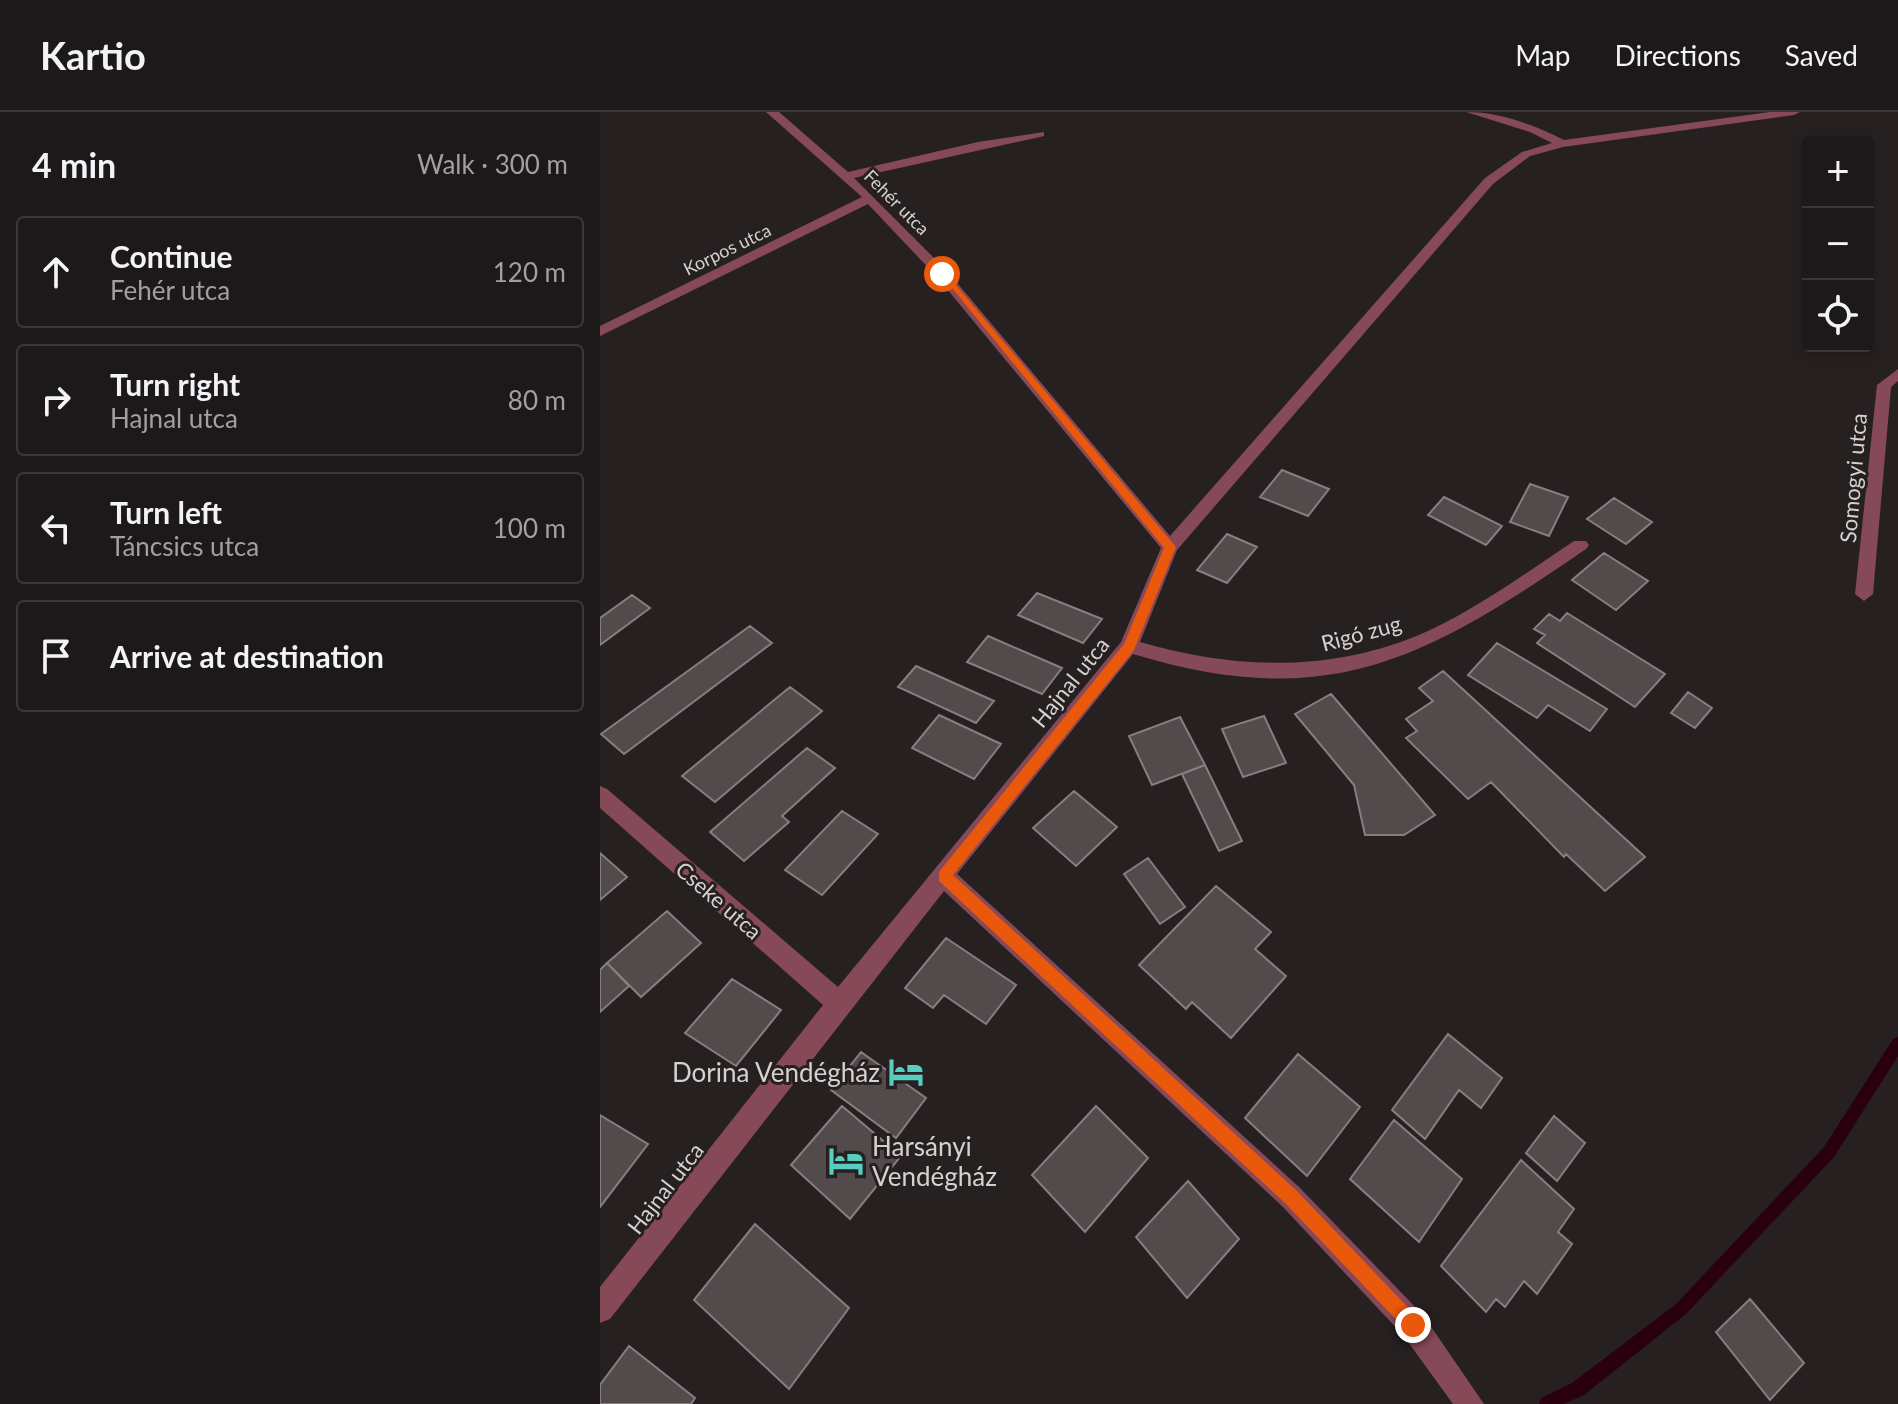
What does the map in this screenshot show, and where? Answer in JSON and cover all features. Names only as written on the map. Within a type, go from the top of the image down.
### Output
[{"type":"street","name":"Fehér utca","points":[[772,112],[870,198],[942,274],[1170,547]]},
{"type":"street","points":[[1472,112],[1534,130],[1562,144]]},
{"type":"street","name":"Hajnal utca","points":[[600,1309],[839,1004],[1129,646],[1170,547],[1489,181],[1526,154],[1562,144],[1794,112]]},
{"type":"street","points":[[846,176],[1040,134]]},
{"type":"street","name":"Korpos utca","points":[[600,332],[870,198]]},
{"type":"street","name":"Somogyi utca","points":[[1864,594],[1891,389],[1898,374]]},
{"type":"street","name":"Rigó zug","points":[[1129,646],[1176,662],[1225,671],[1294,673],[1383,656],[1433,636],[1488,607],[1580,545]]},
{"type":"street","name":"Cseke utca","points":[[600,795],[839,1004]]},
{"type":"street","points":[[944,876],[1291,1197],[1413,1325],[1470,1404]]},
{"type":"building","points":[[1282,470],[1329,489],[1308,516],[1260,497]]},
{"type":"building","points":[[1530,484],[1568,497],[1549,536],[1510,522]]},
{"type":"building","points":[[1444,497],[1502,526],[1486,545],[1428,515]]},
{"type":"building","points":[[1614,498],[1652,522],[1626,544],[1587,519]]},
{"type":"building","points":[[1227,534],[1257,547],[1227,583],[1197,570]]},
{"type":"building","points":[[1604,553],[1648,581],[1616,610],[1572,580]]},
{"type":"building","points":[[1037,593],[1102,619],[1083,643],[1018,615]]},
{"type":"building","points":[[632,595],[650,608],[600,645],[600,618]]},
{"type":"building","points":[[1567,613],[1665,674],[1635,707],[1537,643],[1545,635],[1534,629],[1549,614],[1560,621]]},
{"type":"building","points":[[750,626],[772,643],[624,754],[601,734]]},
{"type":"building","points":[[988,636],[1062,668],[1042,694],[967,662]]},
{"type":"building","points":[[1497,643],[1607,709],[1590,731],[1548,705],[1537,718],[1468,675]]},
{"type":"building","points":[[916,666],[994,701],[976,723],[898,687]]},
{"type":"building","points":[[1443,671],[1645,857],[1605,891],[1566,854],[1564,857],[1491,782],[1468,799],[1406,738],[1417,731],[1406,719],[1433,701],[1419,688]]},
{"type":"building","points":[[790,687],[822,711],[715,802],[682,776]]},
{"type":"building","points":[[1688,692],[1712,708],[1695,728],[1671,713]]},
{"type":"building","points":[[1331,694],[1435,815],[1404,835],[1365,835],[1354,785],[1295,714]]},
{"type":"building","points":[[939,715],[1001,744],[974,779],[912,748]]},
{"type":"building","points":[[1264,716],[1286,763],[1243,777],[1222,729]]},
{"type":"building","points":[[1180,717],[1205,765],[1152,785],[1129,736]]},
{"type":"building","points":[[807,748],[835,768],[782,816],[789,822],[744,861],[710,832]]},
{"type":"building","points":[[1205,765],[1242,841],[1219,851],[1182,774]]},
{"type":"building","points":[[1074,791],[1117,827],[1076,866],[1033,828]]},
{"type":"building","points":[[842,811],[878,834],[822,895],[785,870]]},
{"type":"building","points":[[600,853],[627,877],[600,900]]},
{"type":"building","points":[[1148,858],[1185,907],[1160,924],[1124,874]]},
{"type":"building","points":[[1216,886],[1271,932],[1255,949],[1286,976],[1231,1038],[1192,1002],[1186,1009],[1139,965]]},
{"type":"building","points":[[667,911],[701,943],[641,997],[607,963]]},
{"type":"building","points":[[946,938],[1016,985],[986,1024],[944,995],[933,1008],[905,988]]},
{"type":"building","points":[[607,963],[629,986],[600,1012],[600,970]]},
{"type":"building","points":[[732,979],[781,1010],[736,1066],[685,1033]]},
{"type":"building","points":[[1448,1034],[1502,1078],[1481,1108],[1459,1090],[1425,1139],[1392,1110]]},
{"type":"building","points":[[861,1052],[926,1098],[896,1138],[831,1090]]},
{"type":"building","points":[[1298,1054],[1360,1107],[1307,1176],[1245,1118]]},
{"type":"building","name":"Harsányi Vendégház","points":[[842,1106],[901,1156],[850,1219],[791,1165]]},
{"type":"building","points":[[1096,1106],[1148,1158],[1085,1232],[1032,1175]]},
{"type":"building","points":[[600,1115],[648,1144],[600,1207]]},
{"type":"building","points":[[1554,1116],[1585,1143],[1557,1181],[1526,1153]]},
{"type":"building","points":[[1394,1120],[1462,1179],[1419,1242],[1350,1179]]},
{"type":"building","points":[[1521,1160],[1574,1209],[1558,1232],[1572,1244],[1537,1294],[1524,1281],[1505,1307],[1496,1299],[1486,1312],[1441,1266]]},
{"type":"building","points":[[1188,1181],[1239,1239],[1187,1298],[1136,1237]]},
{"type":"building","points":[[755,1224],[849,1308],[789,1389],[694,1300]]},
{"type":"building","points":[[1750,1299],[1804,1363],[1770,1400],[1716,1332]]},
{"type":"building","points":[[629,1346],[695,1398],[691,1404],[600,1404],[600,1385]]},
{"type":"waterway","points":[[1547,1404],[1578,1389],[1681,1309],[1829,1152],[1898,1044]]},
{"type":"place","name":"Dorina Vendégház","points":[[906,1072]]},
{"type":"place","name":"Harsányi Vendégház","points":[[846,1161]]},
{"type":"route","points":[[942,274],[1170,547],[1129,646],[944,876],[1291,1197],[1413,1325]]}]
